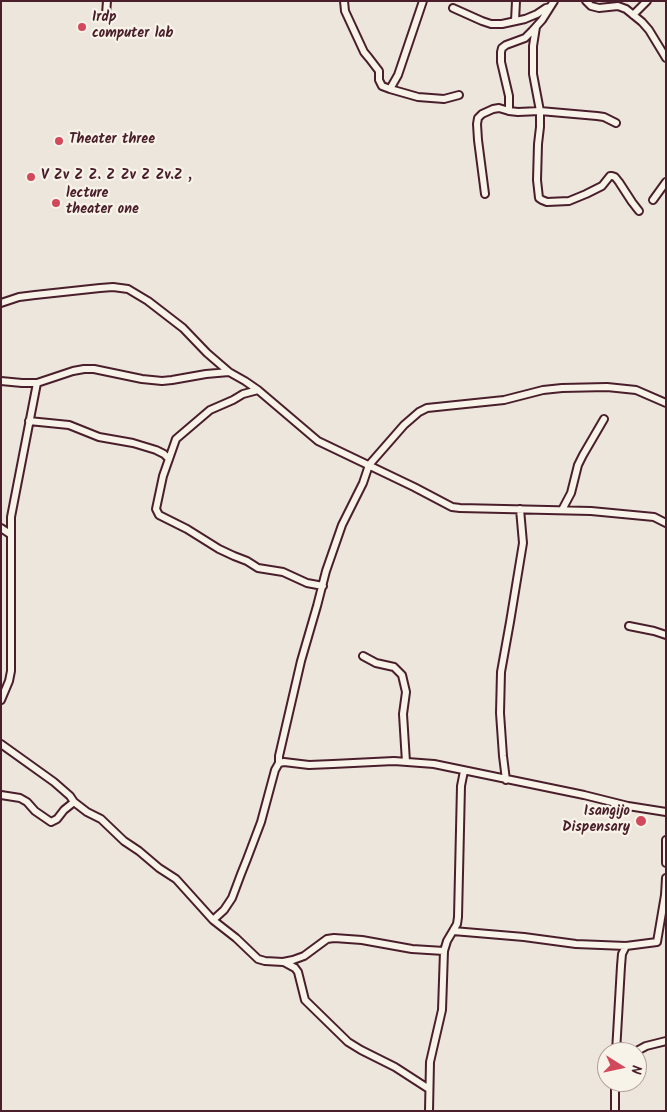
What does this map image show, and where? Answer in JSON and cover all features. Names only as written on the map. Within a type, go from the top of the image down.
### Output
[{"type":"street","points":[[106,14],[107,1]]},
{"type":"street","points":[[344,1],[345,11],[364,52],[378,71],[382,86],[418,97],[444,99],[459,95]]},
{"type":"street","points":[[390,89],[398,75],[423,1]]},
{"type":"street","points":[[515,21],[516,1]]},
{"type":"street","points":[[586,1],[591,6],[599,8],[622,7],[642,22],[649,30],[666,58]]},
{"type":"street","points":[[633,15],[647,1]]},
{"type":"street","points":[[453,8],[491,24],[502,24],[525,19],[552,4]]},
{"type":"street","points":[[509,111],[508,90],[501,62],[502,48],[525,38],[536,27],[552,4]]},
{"type":"street","points":[[536,27],[533,46],[533,74],[540,111],[537,180],[539,198],[546,202],[569,201],[602,186],[612,176],[619,182],[639,211]]},
{"type":"street","points":[[485,194],[477,124],[478,118],[482,114],[499,108],[518,112],[540,111],[597,116],[616,123]]},
{"type":"street","points":[[653,200],[666,182]]},
{"type":"street","points":[[1,303],[19,297],[35,295],[113,287],[128,289],[148,301],[183,328],[206,353],[229,372],[258,390],[318,441],[452,507],[562,510],[634,515],[654,517],[666,523]]},
{"type":"street","points":[[1,381],[37,383],[84,369],[162,381],[229,372]]},
{"type":"street","points":[[1,700],[11,671],[11,518],[37,383]]},
{"type":"street","points":[[213,920],[224,910],[232,898],[261,822],[276,766],[279,763],[301,661],[322,586],[342,525],[363,483],[369,465],[404,425],[419,412],[427,408],[504,400],[544,390],[575,387],[607,387],[636,390],[666,403]]},
{"type":"street","points":[[258,390],[243,394],[210,410],[176,439],[163,476],[156,509],[159,515],[258,568],[283,572],[307,583],[322,586]]},
{"type":"street","points":[[562,510],[571,493],[578,465],[604,419]]},
{"type":"street","points":[[29,421],[69,425],[99,436],[156,450],[169,459]]},
{"type":"street","points":[[506,780],[500,713],[501,672],[523,543],[520,509]]},
{"type":"street","points":[[1,528],[10,534]]},
{"type":"street","points":[[628,626],[666,635]]},
{"type":"street","points":[[363,656],[376,663],[394,667],[402,675],[406,692],[403,714],[406,762]]},
{"type":"street","points":[[1,744],[54,782],[74,802],[87,812],[101,819],[124,841],[176,879],[213,920],[258,959],[283,962],[293,960],[304,956],[327,939],[334,938],[362,940],[412,949],[444,952]]},
{"type":"street","points":[[279,763],[406,762],[434,764],[628,806],[666,812]]},
{"type":"street","points":[[430,1111],[430,1062],[442,1010],[444,952],[447,941],[457,924],[458,917],[461,786],[464,771]]},
{"type":"street","points":[[1,795],[20,798],[51,822],[57,820],[64,810],[74,802]]},
{"type":"street","points":[[666,840],[666,863]]},
{"type":"street","points":[[657,942],[666,878]]},
{"type":"street","points":[[453,931],[576,944],[626,946],[665,942]]},
{"type":"street","points":[[617,1042],[622,954],[618,945]]},
{"type":"street","points":[[622,954],[626,946]]},
{"type":"street","points":[[283,962],[295,968],[298,972],[305,1000],[348,1042],[429,1088]]},
{"type":"street","points":[[647,1046],[666,1041]]},
{"type":"street","points":[[615,1092],[615,1111]]},
{"type":"place","name":"Irdp computer lab","points":[[82,27]]},
{"type":"place","name":"Theater three","points":[[59,141]]},
{"type":"place","name":"V Zv Z Z. Z Zv Z Zv.Z ,","points":[[31,177]]},
{"type":"place","name":"lecture theater one","points":[[56,203]]},
{"type":"place","name":"Isangijo Dispensary","points":[[641,821]]}]
